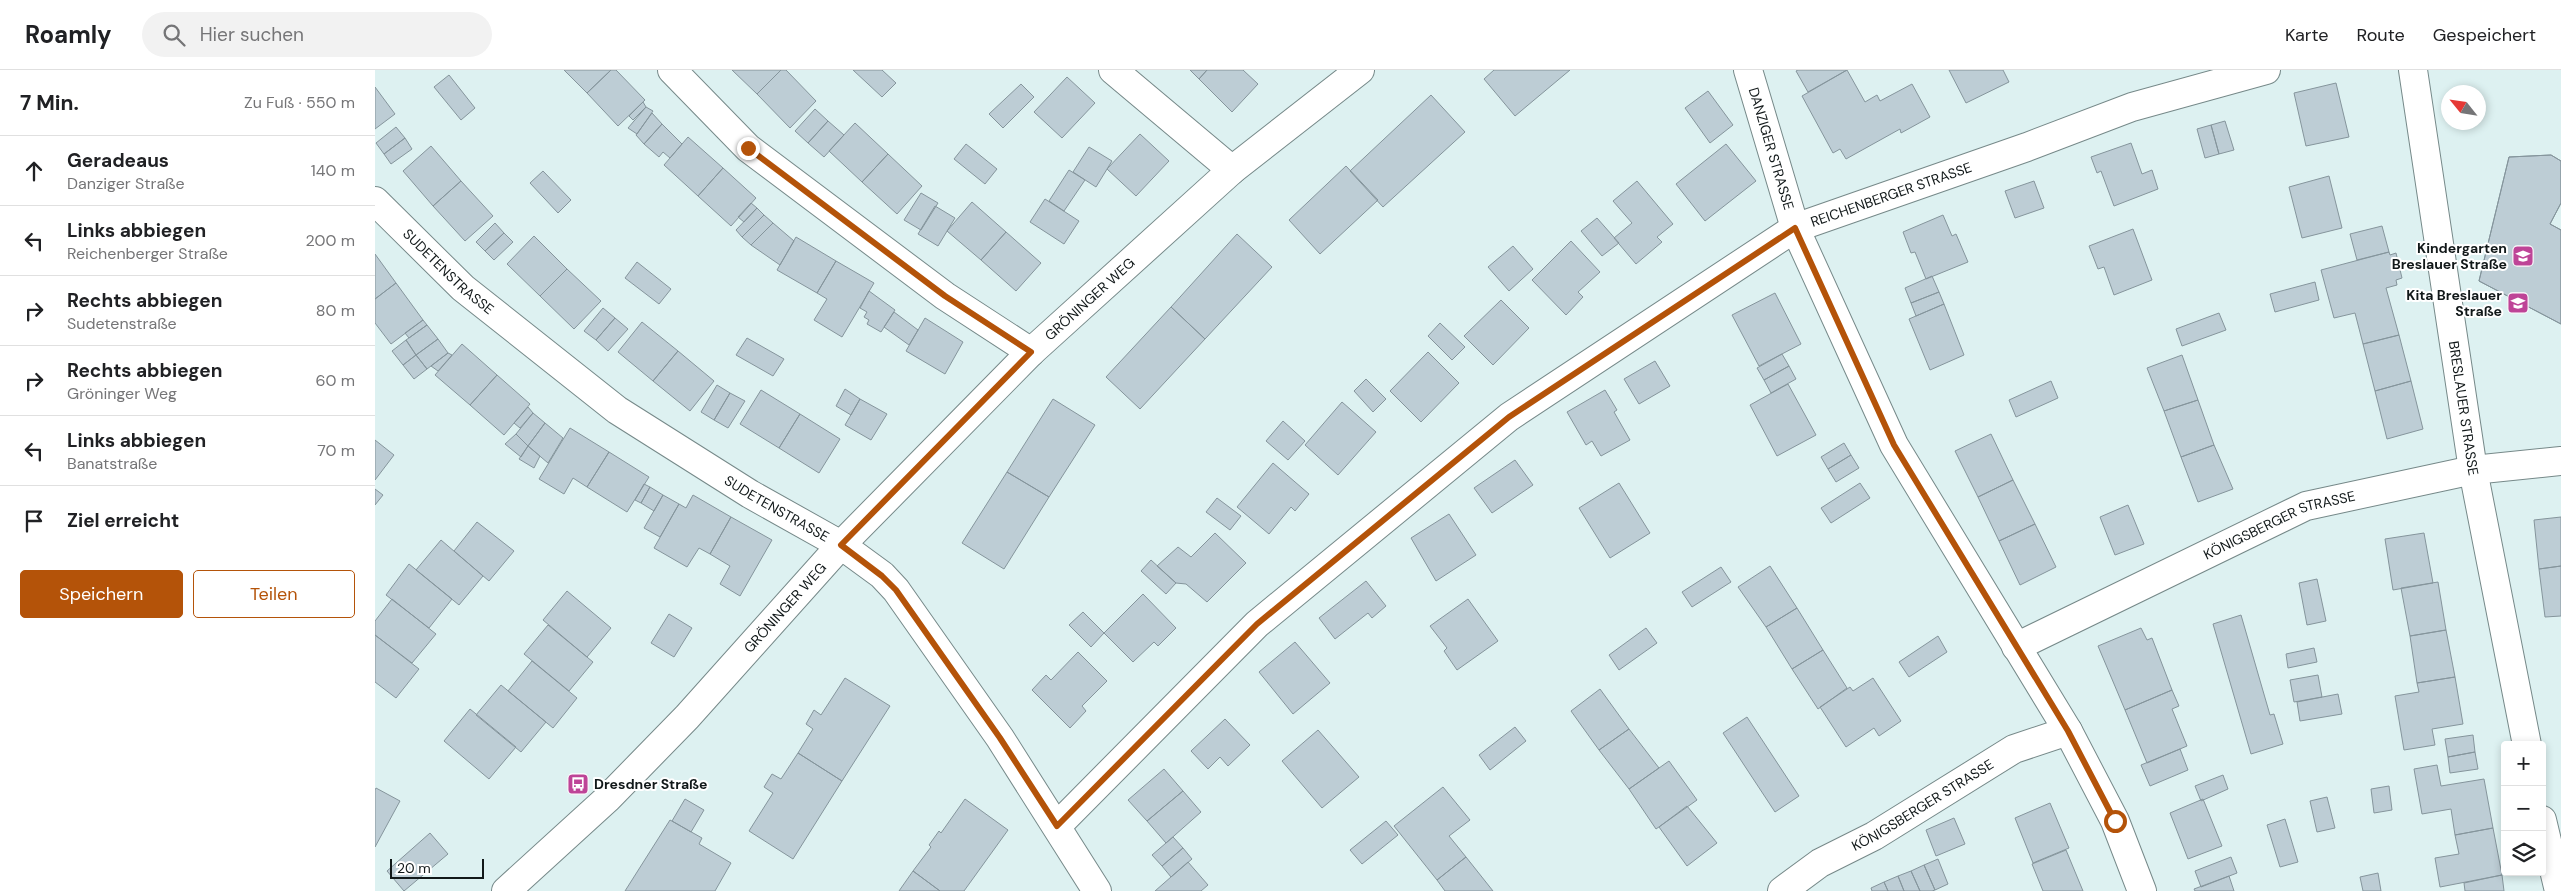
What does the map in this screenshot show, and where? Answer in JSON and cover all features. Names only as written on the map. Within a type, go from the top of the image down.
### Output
[{"type":"street","points":[[672,70],[748,148],[945,296],[1031,352]]},
{"type":"street","points":[[1113,70],[1232,170]]},
{"type":"street","name":"GRÖNINGER WEG","points":[[506,891],[607,799],[681,724],[841,545],[1031,352],[1232,170],[1359,70]]},
{"type":"street","name":"DANZIGER STRASSE","points":[[1748,70],[1795,228],[1894,445],[2068,731],[2115,821],[2142,891]]},
{"type":"street","name":"REICHENBERGER STRASSE","points":[[1057,826],[1257,624],[1509,417],[1795,228],[2027,147],[2132,107],[2266,70]]},
{"type":"street","name":"BRESLAUER STRASSE","points":[[2413,70],[2473,470],[2526,741]]},
{"type":"street","name":"SUDETENSTRASSE","points":[[375,201],[463,288],[617,410],[750,494],[841,545],[882,576],[896,590],[1000,738],[1097,891]]},
{"type":"street","name":"KÖNIGSBERGER STRASSE","points":[[2016,647],[2306,506],[2473,470],[2561,461]]},
{"type":"street","name":"KÖNIGSBERGER STRASSE","points":[[1782,891],[1820,863],[1874,836],[2014,749],[2068,731]]},
{"type":"street","points":[[2550,834],[2559,891]]},
{"type":"building","points":[[564,70],[611,70],[587,93]]},
{"type":"building","points":[[611,70],[616,70],[645,100],[618,126],[587,93]]},
{"type":"building","points":[[732,70],[781,70],[757,94]]},
{"type":"building","points":[[781,70],[786,70],[816,101],[790,128],[757,94]]},
{"type":"building","points":[[853,70],[882,70],[896,83],[882,97]]},
{"type":"building","points":[[1190,70],[1207,70],[1199,79]]},
{"type":"building","points":[[1207,70],[1243,70],[1258,84],[1232,112],[1199,79]]},
{"type":"building","points":[[1494,70],[1570,70],[1515,116],[1484,79]]},
{"type":"building","points":[[1847,70],[1808,92],[1796,71]]},
{"type":"building","points":[[1847,70],[1865,102],[1877,95],[1880,101],[1912,84],[1930,117],[1901,133],[1900,129],[1846,159],[1840,149],[1833,153],[1802,96]]},
{"type":"building","points":[[1949,70],[2003,70],[2009,82],[1966,103]]},
{"type":"building","points":[[449,75],[475,108],[461,120],[434,87]]},
{"type":"building","points":[[1067,77],[1095,103],[1062,138],[1034,112]]},
{"type":"building","points":[[2336,83],[2349,137],[2306,146],[2294,93]]},
{"type":"building","points":[[1021,84],[1034,97],[1003,128],[989,114]]},
{"type":"building","points":[[375,87],[395,114],[375,129]]},
{"type":"building","points":[[1708,91],[1733,125],[1710,143],[1685,108]]},
{"type":"building","points":[[1431,95],[1465,132],[1383,207],[1350,171]]},
{"type":"building","points":[[643,102],[646,107],[633,120],[629,116]]},
{"type":"building","points":[[646,107],[653,111],[637,134],[628,128]]},
{"type":"building","points":[[815,109],[828,121],[808,143],[795,131]]},
{"type":"building","points":[[652,113],[662,124],[644,144],[636,135]]},
{"type":"building","points":[[828,121],[844,135],[824,157],[808,143]]},
{"type":"building","points":[[2225,121],[2234,150],[2219,154],[2211,125]]},
{"type":"building","points":[[855,123],[888,154],[862,182],[829,151]]},
{"type":"building","points":[[662,124],[682,144],[670,158],[663,152],[659,157],[644,144]]},
{"type":"building","points":[[2211,125],[2219,154],[2205,158],[2197,129]]},
{"type":"building","points":[[396,127],[405,138],[384,154],[376,143]]},
{"type":"building","points":[[1140,134],[1169,161],[1136,196],[1107,169]]},
{"type":"building","points":[[688,137],[723,168],[698,196],[664,165]]},
{"type":"building","points":[[405,138],[412,149],[391,164],[384,154]]},
{"type":"building","points":[[2131,143],[2142,174],[2152,170],[2158,189],[2114,206],[2101,171],[2097,173],[2091,157]]},
{"type":"building","points":[[966,144],[997,169],[985,184],[954,159]]},
{"type":"building","points":[[1726,144],[1756,181],[1705,221],[1676,184]]},
{"type":"building","points":[[431,146],[461,181],[433,206],[403,171]]},
{"type":"building","points":[[1089,147],[1112,161],[1096,187],[1073,172]]},
{"type":"building","points":[[888,154],[922,186],[897,214],[862,182]]},
{"type":"building","name":"Kindergarten Breslauer Straße","points":[[2551,155],[2561,161],[2561,203],[2550,224],[2561,230],[2561,324],[2479,281],[2509,157]]},
{"type":"building","name":"Kindergarten Breslauer Straße","points":[[2551,155],[2561,161],[2561,203],[2550,224],[2561,230],[2561,324],[2479,281],[2509,157]]},
{"type":"building","points":[[1346,166],[1378,200],[1320,254],[1289,220]]},
{"type":"building","points":[[723,168],[756,198],[731,226],[698,196]]},
{"type":"building","points":[[1069,170],[1085,180],[1064,211],[1049,201]]},
{"type":"building","points":[[543,171],[571,200],[558,213],[530,183]]},
{"type":"building","points":[[2329,176],[2342,228],[2302,238],[2289,187]]},
{"type":"building","points":[[461,181],[493,216],[465,241],[433,206]]},
{"type":"building","points":[[1637,181],[1673,224],[1657,237],[1662,242],[1636,264],[1614,238],[1632,223],[1613,201]]},
{"type":"building","points":[[2034,181],[2044,208],[2015,218],[2005,191]]},
{"type":"building","points":[[921,193],[938,203],[921,230],[904,220]]},
{"type":"building","points":[[1045,199],[1079,221],[1064,244],[1030,222]]},
{"type":"building","points":[[972,202],[1006,232],[981,260],[947,231]]},
{"type":"building","points":[[751,203],[757,208],[744,222],[738,217]]},
{"type":"building","points":[[935,206],[955,218],[938,246],[918,234]]},
{"type":"building","points":[[757,208],[764,215],[742,237],[736,230]]},
{"type":"building","points":[[764,215],[773,223],[751,245],[742,237]]},
{"type":"building","points":[[1943,215],[1952,236],[1956,234],[1968,262],[1926,279],[1915,252],[1911,253],[1903,232]]},
{"type":"building","points":[[1597,218],[1619,243],[1602,256],[1581,231]]},
{"type":"building","points":[[495,223],[504,233],[485,251],[476,242]]},
{"type":"building","points":[[773,223],[794,241],[780,265],[751,245]]},
{"type":"building","points":[[2382,226],[2389,252],[2357,260],[2350,234]]},
{"type":"building","points":[[2133,229],[2152,280],[2114,295],[2104,267],[2098,269],[2089,246]]},
{"type":"building","points":[[1006,232],[1041,263],[1016,291],[981,260]]},
{"type":"building","points":[[504,233],[513,242],[494,260],[485,251]]},
{"type":"building","points":[[1237,234],[1272,267],[1205,339],[1171,307]]},
{"type":"building","points":[[534,236],[567,269],[540,296],[507,264]]},
{"type":"building","points":[[796,237],[836,261],[817,293],[777,270]]},
{"type":"building","points":[[1571,241],[1600,272],[1578,292],[1583,297],[1566,315],[1532,280]]},
{"type":"building","points":[[1513,246],[1533,269],[1509,291],[1488,267]]},
{"type":"building","points":[[2389,252],[2390,255],[2396,253],[2402,278],[2396,280],[2397,285],[2386,288],[2399,335],[2363,344],[2355,313],[2334,318],[2321,270]]},
{"type":"building","points":[[375,254],[396,283],[375,299]]},
{"type":"building","points":[[836,261],[874,283],[842,337],[814,320],[827,299],[817,293]]},
{"type":"building","points":[[637,262],[671,289],[659,304],[625,278]]},
{"type":"building","points":[[567,269],[601,301],[574,329],[540,296]]},
{"type":"building","points":[[1932,276],[1939,292],[1911,303],[1905,288]]},
{"type":"building","points":[[2315,282],[2319,300],[2275,312],[2270,294]]},
{"type":"building","points":[[396,283],[423,320],[391,344],[375,323],[375,299]]},
{"type":"building","points":[[869,291],[895,310],[881,332],[867,324],[869,320],[864,317],[867,312],[860,308]]},
{"type":"building","points":[[1939,292],[1944,304],[1916,316],[1911,303]]},
{"type":"building","points":[[1775,293],[1801,344],[1759,366],[1732,315]]},
{"type":"building","points":[[1501,300],[1529,328],[1493,365],[1464,336]]},
{"type":"building","points":[[1944,304],[1964,355],[1930,370],[1909,319]]},
{"type":"building","points":[[1171,307],[1205,339],[1140,409],[1106,377]]},
{"type":"building","points":[[603,308],[615,318],[596,340],[584,331]]},
{"type":"building","points":[[894,312],[918,330],[909,345],[884,327]]},
{"type":"building","points":[[2219,313],[2226,330],[2182,346],[2176,329]]},
{"type":"building","points":[[615,318],[628,329],[608,351],[596,340]]},
{"type":"building","points":[[925,318],[963,342],[945,374],[906,351]]},
{"type":"building","points":[[423,320],[427,325],[409,338],[405,333]]},
{"type":"building","points":[[642,322],[678,351],[653,381],[618,352]]},
{"type":"building","points":[[1440,323],[1465,347],[1452,360],[1428,336]]},
{"type":"building","points":[[427,325],[438,339],[416,355],[406,340]]},
{"type":"building","points":[[2399,335],[2411,381],[2375,391],[2363,344]]},
{"type":"building","points":[[747,338],[784,359],[773,376],[736,355]]},
{"type":"building","points":[[438,339],[448,353],[427,369],[416,355]]},
{"type":"building","points":[[406,340],[416,355],[403,365],[392,351]]},
{"type":"building","points":[[462,344],[497,375],[470,405],[435,375]]},
{"type":"building","points":[[678,351],[714,381],[690,411],[653,381]]},
{"type":"building","points":[[1428,352],[1459,383],[1421,422],[1390,391]]},
{"type":"building","points":[[448,353],[452,355],[438,371],[431,366]]},
{"type":"building","points":[[1782,354],[1789,366],[1764,380],[1757,368]]},
{"type":"building","points":[[416,355],[427,369],[414,379],[403,365]]},
{"type":"building","points":[[2182,355],[2198,400],[2164,411],[2147,368]]},
{"type":"building","points":[[1655,361],[1670,386],[1639,404],[1624,379]]},
{"type":"building","points":[[1789,366],[1796,379],[1771,393],[1764,380]]},
{"type":"building","points":[[497,375],[530,404],[504,435],[470,405]]},
{"type":"building","points":[[1366,379],[1386,399],[1373,412],[1354,391]]},
{"type":"building","points":[[2051,381],[2058,398],[2016,417],[2009,400]]},
{"type":"building","points":[[2411,381],[2423,429],[2387,439],[2375,391]]},
{"type":"building","points":[[1788,384],[1816,435],[1777,456],[1750,405]]},
{"type":"building","points":[[717,385],[730,393],[714,420],[701,412]]},
{"type":"building","points":[[845,389],[860,399],[851,415],[836,406]]},
{"type":"building","points":[[761,390],[800,414],[779,448],[740,424]]},
{"type":"building","points":[[1605,390],[1617,410],[1614,412],[1630,440],[1601,456],[1592,441],[1586,445],[1567,412]]},
{"type":"building","points":[[730,393],[745,401],[728,428],[714,420]]},
{"type":"building","points":[[860,399],[887,414],[871,440],[845,425]]},
{"type":"building","points":[[1053,399],[1095,425],[1049,497],[1007,472]]},
{"type":"building","points":[[2198,400],[2214,445],[2181,457],[2164,411]]},
{"type":"building","points":[[1342,402],[1376,432],[1338,475],[1305,445]]},
{"type":"building","points":[[528,407],[533,413],[520,428],[514,423]]},
{"type":"building","points":[[533,413],[545,423],[528,446],[516,434]]},
{"type":"building","points":[[800,414],[840,439],[819,473],[779,448]]},
{"type":"building","points":[[1283,421],[1305,441],[1288,460],[1266,441]]},
{"type":"building","points":[[545,423],[563,438],[548,463],[528,446]]},
{"type":"building","points":[[570,428],[609,452],[587,487],[573,478],[564,494],[539,479]]},
{"type":"building","points":[[516,434],[528,446],[521,457],[505,444]]},
{"type":"building","points":[[1991,434],[2013,480],[1978,497],[1955,451]]},
{"type":"building","points":[[375,440],[394,455],[375,480]]},
{"type":"building","points":[[1844,443],[1851,455],[1828,469],[1821,457]]},
{"type":"building","points":[[2214,445],[2233,489],[2198,502],[2181,457]]},
{"type":"building","points":[[528,446],[540,456],[534,468],[519,459]]},
{"type":"building","points":[[609,452],[649,477],[627,512],[587,487]]},
{"type":"building","points":[[1851,455],[1859,468],[1836,482],[1828,469]]},
{"type":"building","points":[[1515,460],[1533,485],[1492,513],[1474,488]]},
{"type":"building","points":[[1273,463],[1309,494],[1295,511],[1291,507],[1269,534],[1237,507]]},
{"type":"building","points":[[1007,472],[1049,497],[1004,569],[962,543]]},
{"type":"building","points":[[2013,480],[2035,524],[1999,541],[1978,497]]},
{"type":"building","points":[[1619,483],[1650,533],[1610,558],[1579,508]]},
{"type":"building","points":[[1860,483],[1870,498],[1831,523],[1821,508]]},
{"type":"building","points":[[644,484],[650,487],[641,503],[635,500]]},
{"type":"building","points":[[650,487],[663,495],[654,511],[641,503]]},
{"type":"building","points":[[375,489],[383,495],[375,505]]},
{"type":"building","points":[[663,495],[679,504],[660,537],[644,528]]},
{"type":"building","points":[[693,495],[731,517],[710,554],[699,548],[687,567],[654,548],[679,504],[686,508]]},
{"type":"building","points":[[1217,498],[1241,516],[1230,530],[1206,512]]},
{"type":"building","points":[[2128,505],[2144,544],[2115,555],[2100,517]]},
{"type":"building","points":[[1449,514],[1476,555],[1436,581],[1411,538]]},
{"type":"building","points":[[731,517],[772,540],[740,596],[720,584],[730,566],[710,554]]},
{"type":"building","points":[[2561,517],[2561,566],[2539,569],[2534,520]]},
{"type":"building","points":[[477,522],[514,551],[489,581],[454,551]]},
{"type":"building","points":[[2035,524],[2056,567],[2020,585],[1999,541]]},
{"type":"building","points":[[1215,533],[1246,563],[1207,602],[1186,584],[1176,583],[1157,566],[1178,547],[1191,557]]},
{"type":"building","points":[[2424,533],[2433,583],[2393,590],[2385,539]]},
{"type":"building","points":[[441,540],[483,576],[459,605],[416,570]]},
{"type":"building","points":[[1151,560],[1176,583],[1166,594],[1141,571]]},
{"type":"building","points":[[409,564],[452,599],[429,628],[386,595]]},
{"type":"building","points":[[1770,566],[1797,608],[1766,627],[1738,587]]},
{"type":"building","points":[[2561,566],[2561,616],[2545,617],[2539,569]]},
{"type":"building","points":[[1721,567],[1731,582],[1692,607],[1682,592]]},
{"type":"building","points":[[2317,579],[2326,621],[2307,625],[2299,583]]},
{"type":"building","points":[[1366,581],[1386,606],[1372,618],[1368,613],[1335,639],[1319,618]]},
{"type":"building","points":[[2438,582],[2446,630],[2410,636],[2401,588]]},
{"type":"building","points":[[567,591],[611,628],[587,657],[543,620]]},
{"type":"building","points":[[1143,594],[1176,628],[1158,646],[1154,642],[1133,662],[1104,633]]},
{"type":"building","points":[[392,599],[436,634],[412,663],[375,635],[375,621]]},
{"type":"building","points":[[1468,599],[1498,641],[1457,670],[1444,651],[1447,648],[1430,626]]},
{"type":"building","points":[[1797,608],[1823,650],[1792,669],[1766,627]]},
{"type":"building","points":[[1083,612],[1104,633],[1091,647],[1069,625]]},
{"type":"building","points":[[669,614],[692,628],[674,657],[651,643]]},
{"type":"building","points":[[2241,615],[2270,715],[2274,714],[2283,744],[2251,754],[2213,624]]},
{"type":"building","points":[[548,625],[593,662],[569,691],[524,654]]},
{"type":"building","points":[[1646,628],[1657,643],[1619,670],[1609,655]]},
{"type":"building","points":[[2141,628],[2147,640],[2152,638],[2172,690],[2125,710],[2098,646]]},
{"type":"building","points":[[2446,630],[2455,677],[2417,683],[2410,636]]},
{"type":"building","points":[[375,635],[419,669],[396,698],[375,682]]},
{"type":"building","points":[[1938,636],[1947,652],[1909,677],[1899,662]]},
{"type":"building","points":[[1295,642],[1330,683],[1293,714],[1259,672]]},
{"type":"building","points":[[2314,648],[2317,662],[2288,668],[2286,654]]},
{"type":"building","points":[[1823,650],[1847,688],[1818,709],[1792,669]]},
{"type":"building","points":[[1078,652],[1107,681],[1082,706],[1086,711],[1070,728],[1032,690],[1046,675],[1051,680]]},
{"type":"building","points":[[532,661],[577,698],[553,728],[508,691]]},
{"type":"building","points":[[2318,675],[2322,697],[2294,702],[2290,680]]},
{"type":"building","points":[[2455,677],[2463,724],[2432,729],[2435,745],[2404,750],[2395,696],[2419,692],[2417,683]]},
{"type":"building","points":[[845,678],[890,706],[842,781],[798,753],[813,729],[806,724],[814,710],[821,715]]},
{"type":"building","points":[[1873,678],[1901,721],[1879,736],[1874,728],[1846,747],[1820,707],[1850,687],[1853,691]]},
{"type":"building","points":[[501,685],[546,722],[521,752],[476,715]]},
{"type":"building","points":[[1600,689],[1629,729],[1599,750],[1571,711]]},
{"type":"building","points":[[2172,690],[2179,706],[2172,709],[2187,746],[2147,763],[2125,710]]},
{"type":"building","points":[[2338,694],[2342,714],[2300,721],[2297,702]]},
{"type":"building","points":[[470,709],[516,747],[489,779],[444,741]]},
{"type":"building","points":[[1747,717],[1799,796],[1775,812],[1723,733]]},
{"type":"building","points":[[1225,719],[1250,745],[1228,766],[1220,757],[1208,769],[1191,751]]},
{"type":"building","points":[[1515,727],[1526,741],[1490,770],[1479,755]]},
{"type":"building","points":[[1629,729],[1659,768],[1629,789],[1599,750]]},
{"type":"building","points":[[1318,730],[1359,777],[1322,808],[1282,761]]},
{"type":"building","points":[[2473,735],[2475,752],[2448,757],[2445,739]]},
{"type":"building","points":[[2180,749],[2188,770],[2150,786],[2141,765]]},
{"type":"building","points":[[2475,752],[2478,769],[2450,773],[2448,757]]},
{"type":"building","points":[[798,753],[842,781],[793,859],[749,831],[773,793],[764,787],[772,774],[781,779]]},
{"type":"building","points":[[1669,761],[1697,800],[1656,829],[1629,789]]},
{"type":"building","points":[[2437,765],[2441,786],[2484,779],[2493,828],[2455,835],[2451,809],[2422,814],[2414,769]]},
{"type":"building","points":[[1164,769],[1183,791],[1147,821],[1128,800]]},
{"type":"building","points":[[2223,775],[2228,789],[2201,801],[2195,786]]},
{"type":"building","points":[[2389,786],[2392,810],[2374,813],[2371,789]]},
{"type":"building","points":[[1443,787],[1470,820],[1449,836],[1466,857],[1437,880],[1394,826]]},
{"type":"building","points":[[376,788],[400,801],[375,847],[375,790]]},
{"type":"building","points":[[1183,791],[1201,812],[1166,843],[1147,821]]},
{"type":"building","points":[[2327,797],[2335,828],[2317,832],[2310,801]]},
{"type":"building","points":[[685,799],[704,810],[691,832],[672,821]]},
{"type":"building","points":[[965,799],[1008,830],[964,891],[940,891],[913,871],[931,847],[929,845],[939,831],[941,833]]},
{"type":"building","points":[[2203,799],[2222,846],[2188,859],[2170,813]]},
{"type":"building","points":[[2050,803],[2069,848],[2033,863],[2015,818]]},
{"type":"building","points":[[1687,806],[1717,843],[1687,866],[1659,827]]},
{"type":"building","points":[[1954,818],[1965,844],[1936,856],[1926,830]]},
{"type":"building","points":[[2285,819],[2298,862],[2280,867],[2267,825]]},
{"type":"building","points":[[670,820],[702,838],[699,844],[731,863],[715,891],[625,891]]},
{"type":"building","points":[[1386,821],[1398,835],[1362,864],[1350,850]]},
{"type":"building","points":[[2493,828],[2501,875],[2440,887],[2435,858],[2459,854],[2455,835]]},
{"type":"building","points":[[430,833],[448,854],[404,891],[387,871]]},
{"type":"building","points":[[1173,837],[1183,848],[1162,866],[1152,855]]},
{"type":"building","points":[[1183,848],[1192,859],[1171,877],[1162,866]]},
{"type":"building","points":[[2066,850],[2083,891],[2043,891],[2032,864]]},
{"type":"building","points":[[1466,857],[1493,891],[1445,891],[1437,880]]},
{"type":"building","points":[[2231,857],[2237,873],[2201,887],[2195,871]]},
{"type":"building","points":[[1938,859],[1948,884],[1935,890],[1924,865]]},
{"type":"building","points":[[1188,862],[1208,885],[1201,891],[1155,891]]},
{"type":"building","points":[[1924,865],[1935,890],[1920,891],[1911,871]]},
{"type":"building","points":[[913,871],[940,891],[899,891]]},
{"type":"building","points":[[1911,871],[1920,891],[1904,891],[1898,876]]},
{"type":"building","points":[[2378,873],[2381,891],[2363,891],[2360,877]]},
{"type":"building","points":[[2501,875],[2504,891],[2465,891],[2464,883]]},
{"type":"building","points":[[1898,876],[1904,891],[1888,891],[1884,882]]},
{"type":"building","points":[[2229,876],[2234,891],[2195,891],[2194,889]]},
{"type":"building","points":[[1884,882],[1888,891],[1872,891],[1871,888]]},
{"type":"place","name":"Kindergarten Breslauer Straße","points":[[2523,256]]},
{"type":"place","name":"Kita Breslauer Straße","points":[[2518,303]]},
{"type":"place","name":"Dresdner Straße","points":[[578,784]]},
{"type":"route","points":[[748,148],[945,296],[1031,352],[841,545],[882,576],[896,590],[1000,738],[1057,826],[1257,624],[1509,417],[1795,228],[1894,445],[2068,731],[2115,821]]}]
